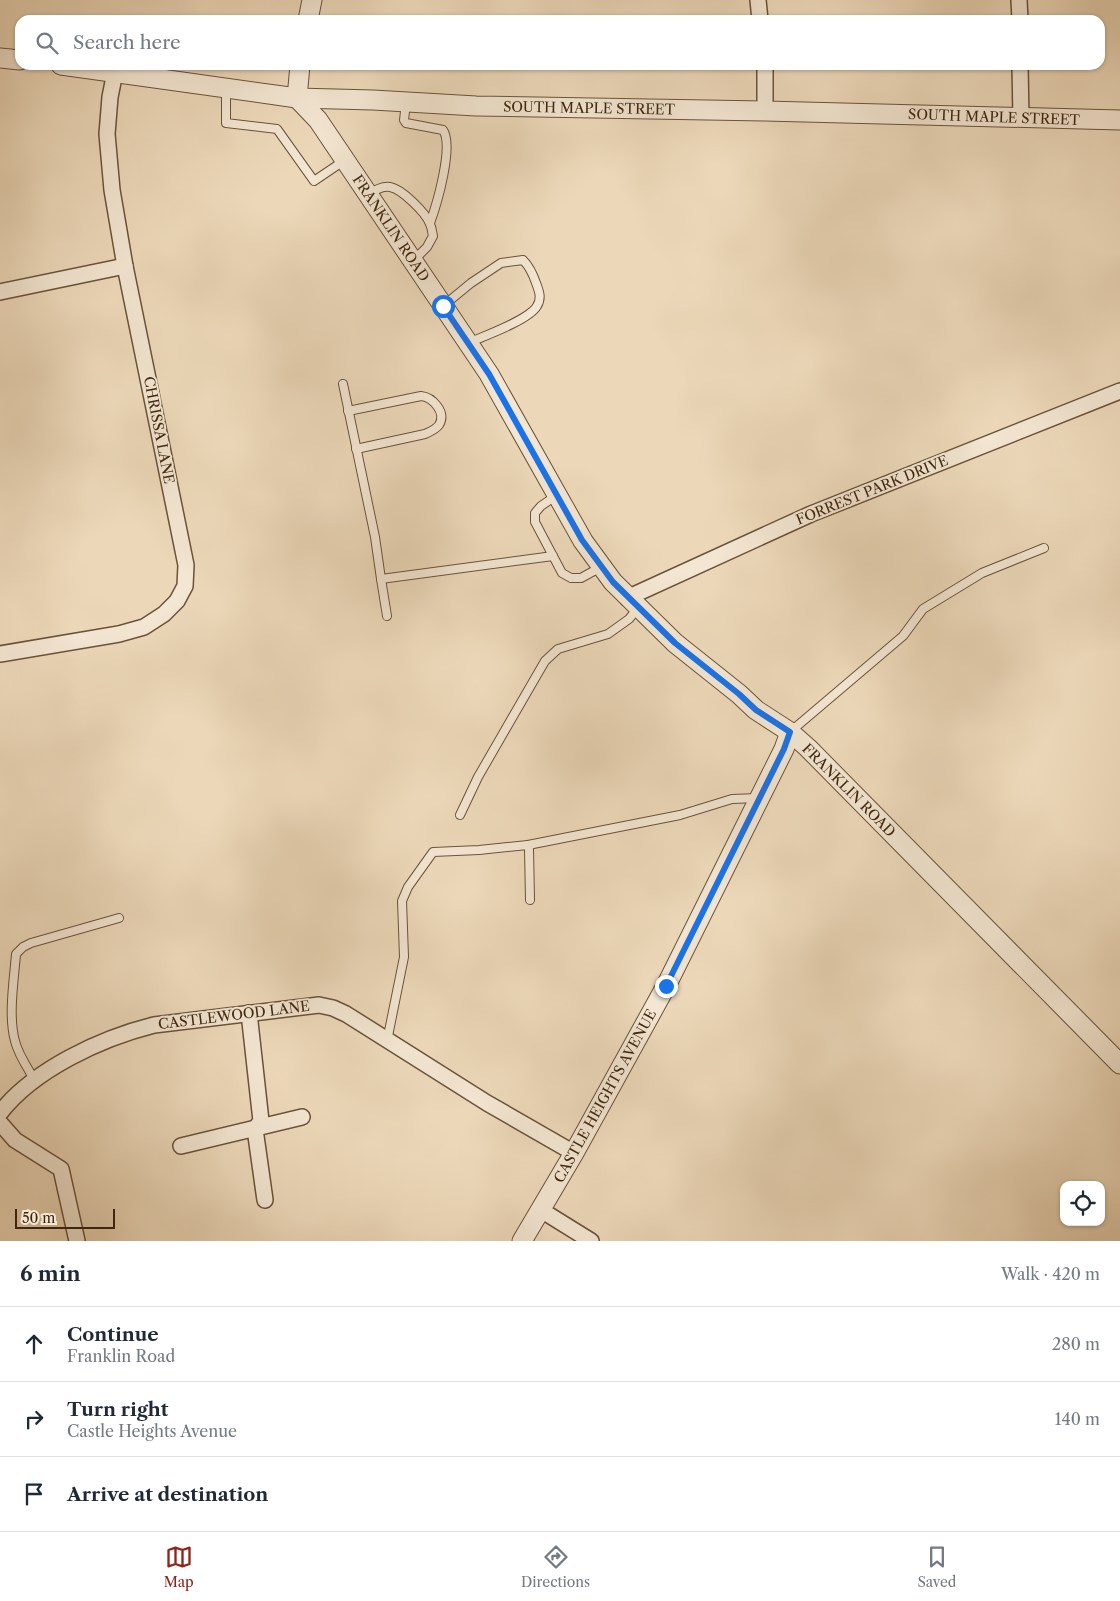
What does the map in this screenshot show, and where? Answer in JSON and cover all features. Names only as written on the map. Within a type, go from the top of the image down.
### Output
[{"type":"street","points":[[309,15],[312,0]]},
{"type":"street","points":[[758,0],[760,15]]},
{"type":"street","points":[[1019,0],[1020,15]]},
{"type":"street","points":[[0,58],[15,60]]},
{"type":"street","name":"SOUTH MAPLE STREET","points":[[100,70],[297,98],[485,106],[1120,120]]},
{"type":"street","points":[[297,98],[300,70]]},
{"type":"street","points":[[765,111],[766,70]]},
{"type":"street","points":[[1020,70],[1021,118]]},
{"type":"street","name":"CHRISSA LANE","points":[[0,654],[119,634],[144,627],[164,614],[177,601],[185,586],[186,565],[125,266],[112,190],[107,134],[110,97],[115,72]]},
{"type":"street","name":"FRANKLIN ROAD","points":[[297,98],[318,120],[489,374],[582,540],[633,603],[675,643],[756,710],[790,732],[815,755],[1120,1064]]},
{"type":"street","points":[[0,292],[125,266]]},
{"type":"street","name":"FORREST PARK DRIVE","points":[[633,603],[811,514],[1120,391]]},
{"type":"street","name":"CASTLE HEIGHTS AVENUE","points":[[522,1241],[542,1210],[666,986],[784,749],[790,732]]},
{"type":"street","name":"CASTLEWOOD LANE","points":[[0,1113],[34,1079],[63,1062],[130,1031],[154,1025],[319,1005],[333,1008],[346,1014],[487,1102],[574,1153]]},
{"type":"street","points":[[249,1013],[262,1121],[255,1129],[265,1200]]},
{"type":"street","points":[[181,1146],[302,1117]]},
{"type":"street","points":[[0,1123],[16,1140],[61,1169],[77,1241]]},
{"type":"street","points":[[542,1210],[591,1241]]},
{"type":"lane","points":[[226,88],[226,122],[277,129],[314,181],[345,160]]},
{"type":"lane","points":[[406,102],[404,120],[406,123],[443,130],[446,136],[447,150],[439,198],[430,223]]},
{"type":"lane","points":[[368,195],[380,187],[392,187],[402,193],[418,208],[430,223],[433,236],[427,247],[413,261]]},
{"type":"lane","points":[[443,306],[501,263],[523,260],[531,268],[540,295],[538,305],[531,312],[505,327],[468,343]]},
{"type":"lane","points":[[343,384],[375,537],[387,616]]},
{"type":"lane","points":[[348,411],[420,396],[427,397],[435,402],[439,408],[440,424],[434,430],[425,434],[356,449]]},
{"type":"lane","points":[[557,495],[535,513],[536,522],[562,573],[571,578],[580,578],[602,566]]},
{"type":"lane","points":[[790,732],[903,636],[923,609],[982,573],[1044,548]]},
{"type":"lane","points":[[381,579],[553,556]]},
{"type":"lane","points":[[460,815],[478,777],[545,662],[558,649],[608,634],[629,618],[633,603]]},
{"type":"lane","points":[[387,1041],[404,957],[402,901],[408,887],[433,852],[528,845],[680,815],[732,798],[760,798]]},
{"type":"lane","points":[[528,845],[530,900]]},
{"type":"lane","points":[[34,1079],[14,1040],[12,1016],[16,954],[23,947],[31,943],[119,918]]},
{"type":"route","points":[[443,306],[489,374],[582,540],[613,582],[627,598],[675,643],[756,710],[790,732],[784,749],[666,986]]}]
